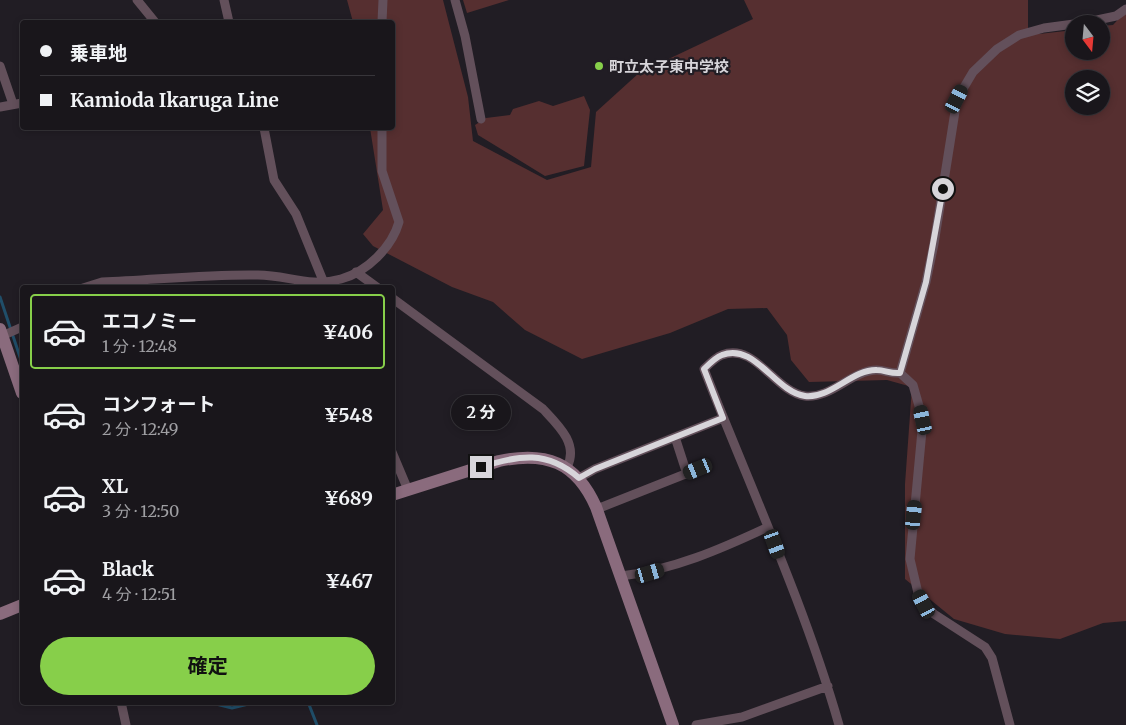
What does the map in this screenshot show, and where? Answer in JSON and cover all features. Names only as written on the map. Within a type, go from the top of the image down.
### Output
[{"type":"main road","points":[[1,333],[20,387]]},
{"type":"main road","points":[[395,494],[517,457],[538,457],[567,467],[579,478],[597,509],[673,725]]},
{"type":"main road","points":[[0,614],[20,606]]},
{"type":"street","points":[[137,0],[153,20]]},
{"type":"street","points":[[224,0],[229,20]]},
{"type":"street","points":[[382,0],[382,20]]},
{"type":"street","points":[[455,0],[465,36],[481,118]]},
{"type":"street","points":[[1110,17],[1116,16],[1126,9]]},
{"type":"street","points":[[900,373],[932,253],[957,99],[973,72],[997,49],[1019,35],[1044,28],[1065,25]]},
{"type":"street","points":[[0,66],[18,104],[0,107]]},
{"type":"street","points":[[264,130],[274,180],[296,214],[325,284]]},
{"type":"street","points":[[92,285],[102,282],[260,275],[301,283],[325,284],[356,272],[377,257],[392,237],[399,222],[382,171],[382,130]]},
{"type":"street","points":[[356,272],[374,285]]},
{"type":"street","points":[[395,300],[543,408],[561,429],[570,445],[570,461],[567,467]]},
{"type":"street","points":[[1,333],[20,328]]},
{"type":"street","points":[[839,725],[828,686],[768,527],[704,369],[721,355],[742,354],[788,391],[806,396],[827,391],[860,375],[877,370],[891,374],[900,373],[913,385],[923,420],[910,559],[918,593],[924,604],[934,614],[985,647],[992,658],[1010,725]]},
{"type":"street","points":[[579,478],[595,469],[723,418]]},
{"type":"street","points":[[675,437],[687,474]]},
{"type":"street","points":[[395,459],[408,490]]},
{"type":"street","points":[[597,509],[698,469]]},
{"type":"street","points":[[621,576],[650,573],[678,565],[768,527]]},
{"type":"street","points":[[696,725],[742,716],[828,686]]},
{"type":"street","points":[[122,705],[126,725]]},
{"type":"shaded area","points":[[347,0],[443,0],[468,97],[473,141],[547,180],[591,167],[596,112],[639,73],[753,19],[744,0],[1028,0],[1028,33],[1039,34],[1065,31],[1065,60],[1110,60],[1110,25],[1113,25],[1126,11],[1126,621],[1103,623],[1060,639],[1005,634],[954,619],[905,579],[905,484],[912,387],[887,380],[809,382],[791,360],[787,335],[767,308],[728,309],[670,333],[582,359],[525,330],[493,302],[452,287],[373,246],[363,234],[383,210],[370,130],[395,130],[395,20],[352,20]]},
{"type":"shaded area","points":[[463,0],[509,0],[467,13]]},
{"type":"shaded area","points":[[584,96],[590,110],[584,166],[545,176],[478,135],[475,125],[486,118],[510,115],[513,109],[539,101],[553,106]]},
{"type":"waterway","points":[[0,297],[20,357]]},
{"type":"waterway","points":[[220,705],[232,708],[244,705]]},
{"type":"waterway","points":[[309,705],[317,725]]},
{"type":"place","name":"町立太子東中学校","points":[[599,66]]},
{"type":"route","points":[[481,467],[517,457],[538,457],[567,467],[579,478],[595,469],[723,418],[704,369],[721,355],[742,354],[788,391],[806,396],[827,391],[860,375],[877,370],[891,374],[900,373],[926,282],[943,189]]}]
